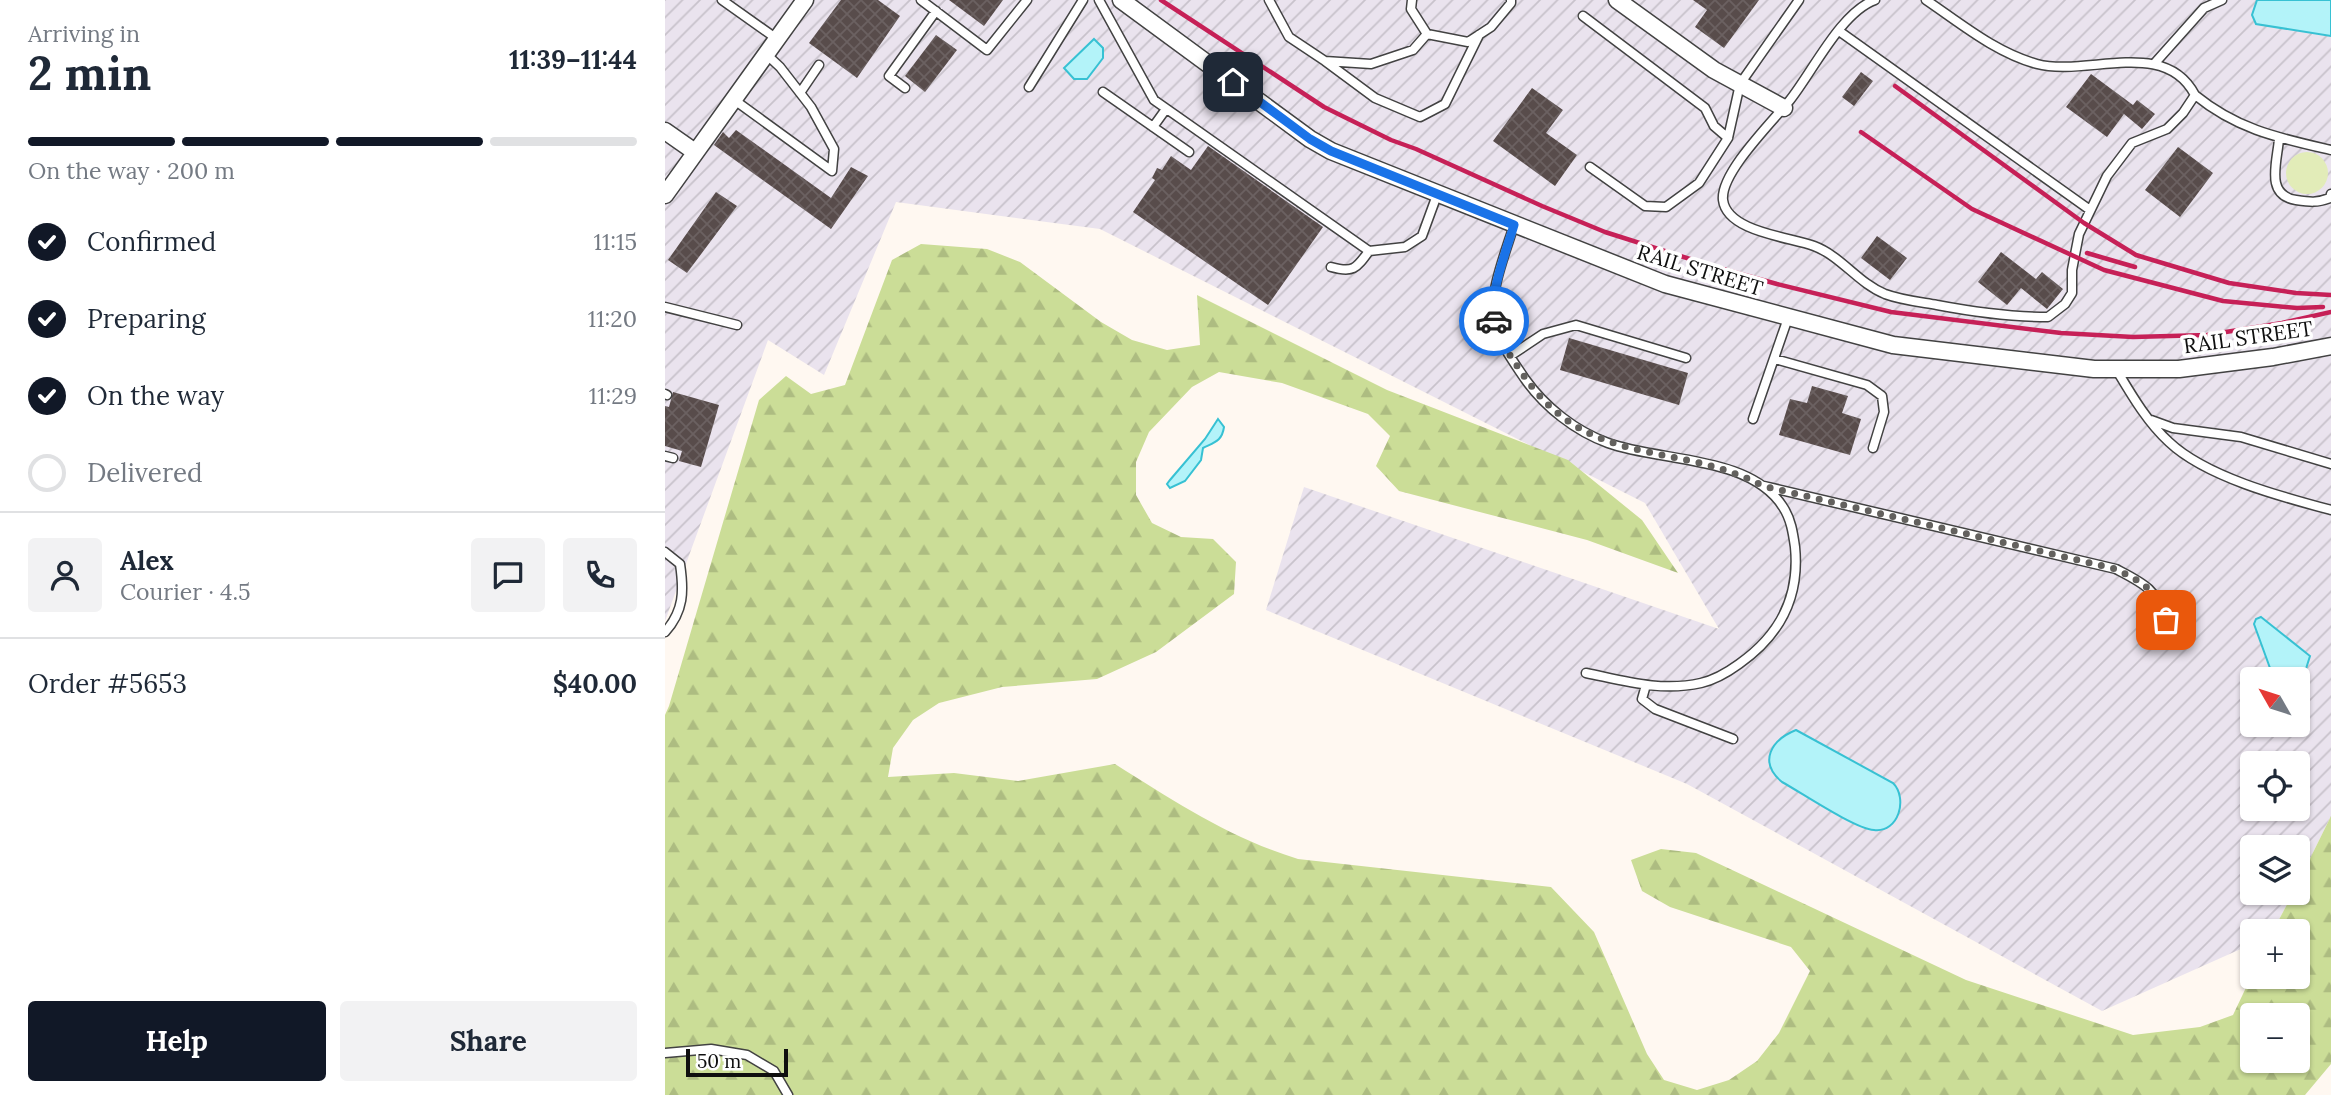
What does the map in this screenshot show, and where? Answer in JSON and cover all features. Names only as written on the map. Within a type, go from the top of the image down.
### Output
[{"type":"street","points":[[665,195],[805,0]]},
{"type":"street","name":"RAIL STREET","points":[[1121,0],[1310,139],[1367,167],[1665,284],[1893,345],[2094,369],[2179,369],[2273,358],[2331,346]]},
{"type":"street","points":[[1617,0],[1714,70],[1784,108]]},
{"type":"street","points":[[665,131],[695,152]]},
{"type":"lane","points":[[722,0],[776,39]]},
{"type":"lane","points":[[921,0],[988,50],[1027,0]]},
{"type":"lane","points":[[1029,87],[1083,0]]},
{"type":"lane","points":[[1099,0],[1154,100],[1370,251]]},
{"type":"lane","points":[[1269,0],[1289,37],[1375,98],[1420,117],[1445,104],[1479,35]]},
{"type":"lane","points":[[1412,0],[1411,9],[1427,34],[1468,42],[1491,27],[1511,0]]},
{"type":"lane","points":[[1590,167],[1645,206],[1666,207],[1699,183],[1728,138],[1740,84],[1799,0]]},
{"type":"lane","points":[[1875,0],[1848,18],[1807,79],[1731,173],[1724,189],[1723,201],[1736,220],[1752,229],[1817,247],[1837,258],[1883,293],[1979,313],[2048,317],[2065,304],[2071,293],[2079,234],[2107,176],[2132,143],[2167,129],[2183,113],[2195,95]]},
{"type":"lane","points":[[1926,0],[2012,55],[2039,64],[2065,67],[2141,61],[2154,64],[2175,71],[2189,83],[2195,95],[2237,122],[2279,139],[2331,150]]},
{"type":"lane","points":[[2154,64],[2204,8],[2222,0]]},
{"type":"lane","points":[[905,88],[889,76],[936,11]]},
{"type":"lane","points":[[1583,16],[1705,108],[1714,125],[1728,138]]},
{"type":"lane","points":[[1839,31],[2090,210]]},
{"type":"lane","points":[[1325,61],[1371,64],[1413,50],[1427,34]]},
{"type":"lane","points":[[733,99],[832,171],[834,149],[811,107],[780,67],[766,54]]},
{"type":"lane","points":[[800,93],[819,65]]},
{"type":"lane","points":[[1103,92],[1189,152]]},
{"type":"lane","points":[[1153,127],[1166,109]]},
{"type":"lane","points":[[2279,139],[2275,183],[2279,192],[2285,198],[2316,203],[2330,198],[2331,194]]},
{"type":"lane","points":[[1331,267],[1346,271],[1353,269],[1370,251],[1405,247],[1422,236],[1437,195]]},
{"type":"lane","points":[[1514,225],[1500,272],[1493,316],[1496,330],[1530,385],[1550,408],[1577,428],[1607,442],[1639,452],[1717,467],[1742,475],[1763,486],[2116,569],[2145,585],[2161,602],[2166,620]]},
{"type":"lane","points":[[665,307],[737,325]]},
{"type":"lane","points":[[1753,419],[1788,317]]},
{"type":"lane","points":[[1510,356],[1543,334],[1576,325],[1686,358]]},
{"type":"lane","points":[[1775,359],[1867,385],[1881,396],[1884,412],[1873,448]]},
{"type":"lane","points":[[2116,369],[2169,442],[2198,463],[2251,485],[2331,510]]},
{"type":"lane","points":[[2149,418],[2173,428],[2241,437],[2331,464]]},
{"type":"lane","points":[[1586,673],[1671,688],[1704,682],[1755,653],[1773,634],[1787,610],[1795,579],[1793,528],[1783,506],[1763,486]]},
{"type":"lane","points":[[665,552],[680,564],[684,592],[672,624],[665,632]]},
{"type":"lane","points":[[1646,685],[1642,699],[1646,704],[1733,739]]},
{"type":"lane","points":[[665,1054],[711,1049],[747,1055],[774,1071],[788,1095]]},
{"type":"shaded area","points":[[665,0],[2331,0],[2331,816],[2310,859],[2310,835],[2240,835],[2240,905],[2287,905],[2279,919],[2240,919],[2240,949],[2102,1011],[1687,784],[1266,610],[1304,487],[1719,629],[1645,503],[1100,229],[896,202],[824,375],[768,340],[665,621]]},
{"type":"green space","points":[[2307,152],[2322,158],[2328,173],[2322,188],[2307,194],[2292,188],[2286,173],[2292,158]]},
{"type":"green space","points":[[921,244],[987,249],[1020,262],[1101,322],[1132,340],[1167,350],[1200,345],[1197,295],[1387,390],[1568,460],[1642,520],[1678,573],[1587,540],[1399,491],[1376,466],[1390,436],[1368,414],[1282,383],[1219,372],[1192,387],[1149,432],[1136,462],[1136,495],[1152,523],[1181,537],[1213,539],[1236,562],[1234,594],[1156,652],[1097,679],[1002,687],[939,703],[913,720],[893,748],[888,777],[954,773],[1018,781],[1115,764],[1226,830],[1298,859],[1551,887],[1594,932],[1647,1054],[1664,1080],[1697,1090],[1729,1080],[1757,1061],[1779,1033],[1810,971],[1791,947],[1670,907],[1642,891],[1631,860],[1661,849],[1696,853],[1966,980],[2133,1035],[2200,1027],[2233,1015],[2245,989],[2310,989],[2310,919],[2279,919],[2287,905],[2310,905],[2310,859],[2331,816],[2331,1064],[2305,1095],[665,1095],[665,715],[759,400],[786,376],[811,394],[845,385],[892,260]]},
{"type":"water","points":[[2257,0],[2331,0],[2331,36],[2256,24],[2252,15]]},
{"type":"water","points":[[1094,39],[1103,48],[1103,58],[1087,79],[1074,79],[1064,68]]},
{"type":"water","points":[[1218,419],[1224,427],[1220,438],[1203,448],[1201,460],[1185,481],[1170,488],[1167,484],[1205,439]]},
{"type":"water","points":[[2261,617],[2310,656],[2307,667],[2270,667],[2254,624],[2256,619]]},
{"type":"water","points":[[1796,730],[1893,783],[1898,789],[1900,805],[1899,813],[1890,826],[1874,830],[1854,824],[1782,782],[1771,767],[1769,759],[1774,746]]},
{"type":"building","points":[[841,0],[878,0],[900,16],[857,78],[809,43]]},
{"type":"building","points":[[949,0],[1003,0],[984,26]]},
{"type":"building","points":[[1693,0],[1759,0],[1724,48],[1695,27],[1707,10]]},
{"type":"building","points":[[936,35],[957,50],[925,92],[905,76]]},
{"type":"building","points":[[1861,72],[1873,81],[1854,106],[1842,97]]},
{"type":"building","points":[[2091,74],[2133,105],[2137,100],[2155,114],[2142,129],[2124,114],[2107,137],[2066,107]]},
{"type":"building","points":[[1532,88],[1563,110],[1546,133],[1577,155],[1555,186],[1493,141]]},
{"type":"building","points":[[736,130],[831,198],[851,167],[868,176],[831,229],[714,145],[723,132],[729,138]]},
{"type":"building","points":[[1208,146],[1323,227],[1268,305],[1133,212],[1155,180],[1152,178],[1157,168],[1162,170],[1171,156],[1191,170]]},
{"type":"building","points":[[2178,147],[2213,173],[2180,217],[2145,190]]},
{"type":"building","points":[[716,192],[737,206],[687,273],[668,260]]},
{"type":"building","points":[[1877,236],[1907,258],[1890,280],[1861,258]]},
{"type":"building","points":[[2001,252],[2036,279],[2042,272],[2063,289],[2047,309],[2021,288],[2007,305],[1978,282]]},
{"type":"building","points":[[1569,338],[1688,373],[1679,405],[1560,370]]},
{"type":"building","points":[[1812,386],[1848,396],[1842,413],[1861,419],[1850,455],[1779,435],[1790,399],[1807,403]]},
{"type":"building","points":[[673,392],[719,405],[701,467],[679,461],[682,451],[665,446],[665,406],[669,407]]},
{"type":"railway","points":[[1161,0],[1324,107],[1391,140],[1605,232],[1777,284],[1891,312],[2061,333],[2133,337],[2207,335],[2331,312]]},
{"type":"railway","points":[[1895,86],[2084,223],[2136,255],[2229,283],[2296,293],[2331,295]]},
{"type":"railway","points":[[1861,132],[1972,209],[2104,270],[2223,301],[2297,308],[2323,307]]},
{"type":"railway","points":[[2087,253],[2135,267]]},
{"type":"way so far","points":[[1494,321],[1510,356],[1550,408],[1577,428],[1607,442],[1639,452],[1717,467],[1742,475],[1763,486],[2116,569],[2145,585],[2161,602],[2166,620]]},
{"type":"route","points":[[1233,82],[1310,139],[1331,151],[1514,225],[1500,272],[1494,301],[1494,321]]}]
